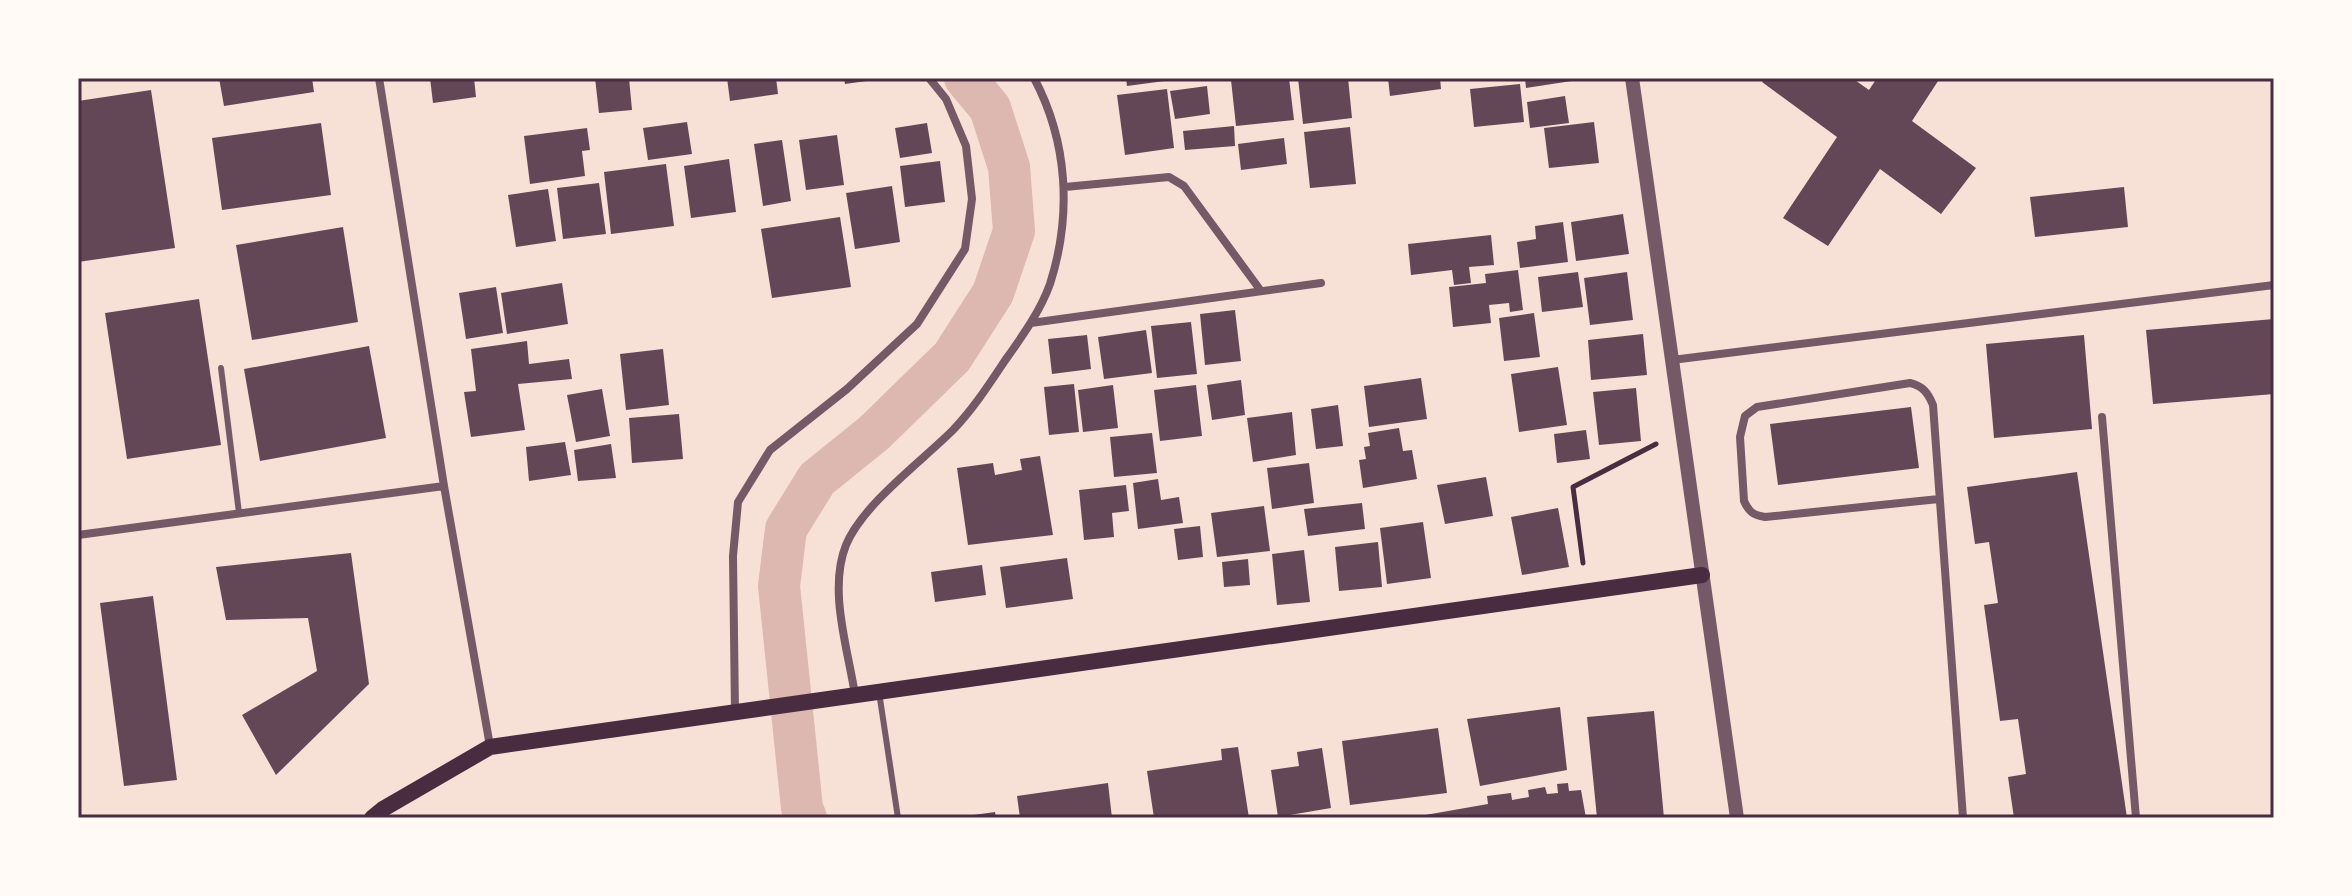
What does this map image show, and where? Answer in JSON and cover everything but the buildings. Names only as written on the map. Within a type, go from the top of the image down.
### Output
[{"type":"main road","points":[[372,818],[490,747],[1702,575]]},
{"type":"street","points":[[379,78],[444,486],[490,747]]},
{"type":"street","points":[[735,712],[733,556],[738,502],[770,450],[847,389],[917,324],[965,249],[972,199],[966,146],[946,99],[929,78]]},
{"type":"street","points":[[847,696],[839,579],[846,545],[864,517],[978,402],[1031,323],[1049,286],[1060,242],[1065,187],[1057,134],[1045,98],[1034,78]]},
{"type":"street","points":[[1632,78],[1737,818]]},
{"type":"street","points":[[1065,187],[1169,177],[1184,186],[1261,291]]},
{"type":"street","points":[[1031,323],[1321,283]]},
{"type":"street","points":[[1672,360],[2274,285]]},
{"type":"street","points":[[1939,499],[1756,516],[1744,501],[1740,437],[1745,416],[1757,407],[1910,383],[1919,385],[1928,393],[1933,405],[1963,818]]},
{"type":"street","points":[[2102,417],[2136,818]]},
{"type":"street","points":[[78,535],[444,486]]},
{"type":"lane","points":[[221,368],[239,513]]},
{"type":"lane","points":[[879,692],[898,818]]},
{"type":"path","points":[[1587,592],[1573,487],[1682,431]]},
{"type":"waterway","points":[[806,818],[802,808],[779,586],[786,529],[817,479],[874,433],[952,357],[993,293],[1014,231],[1009,167],[990,108],[965,78]]}]
